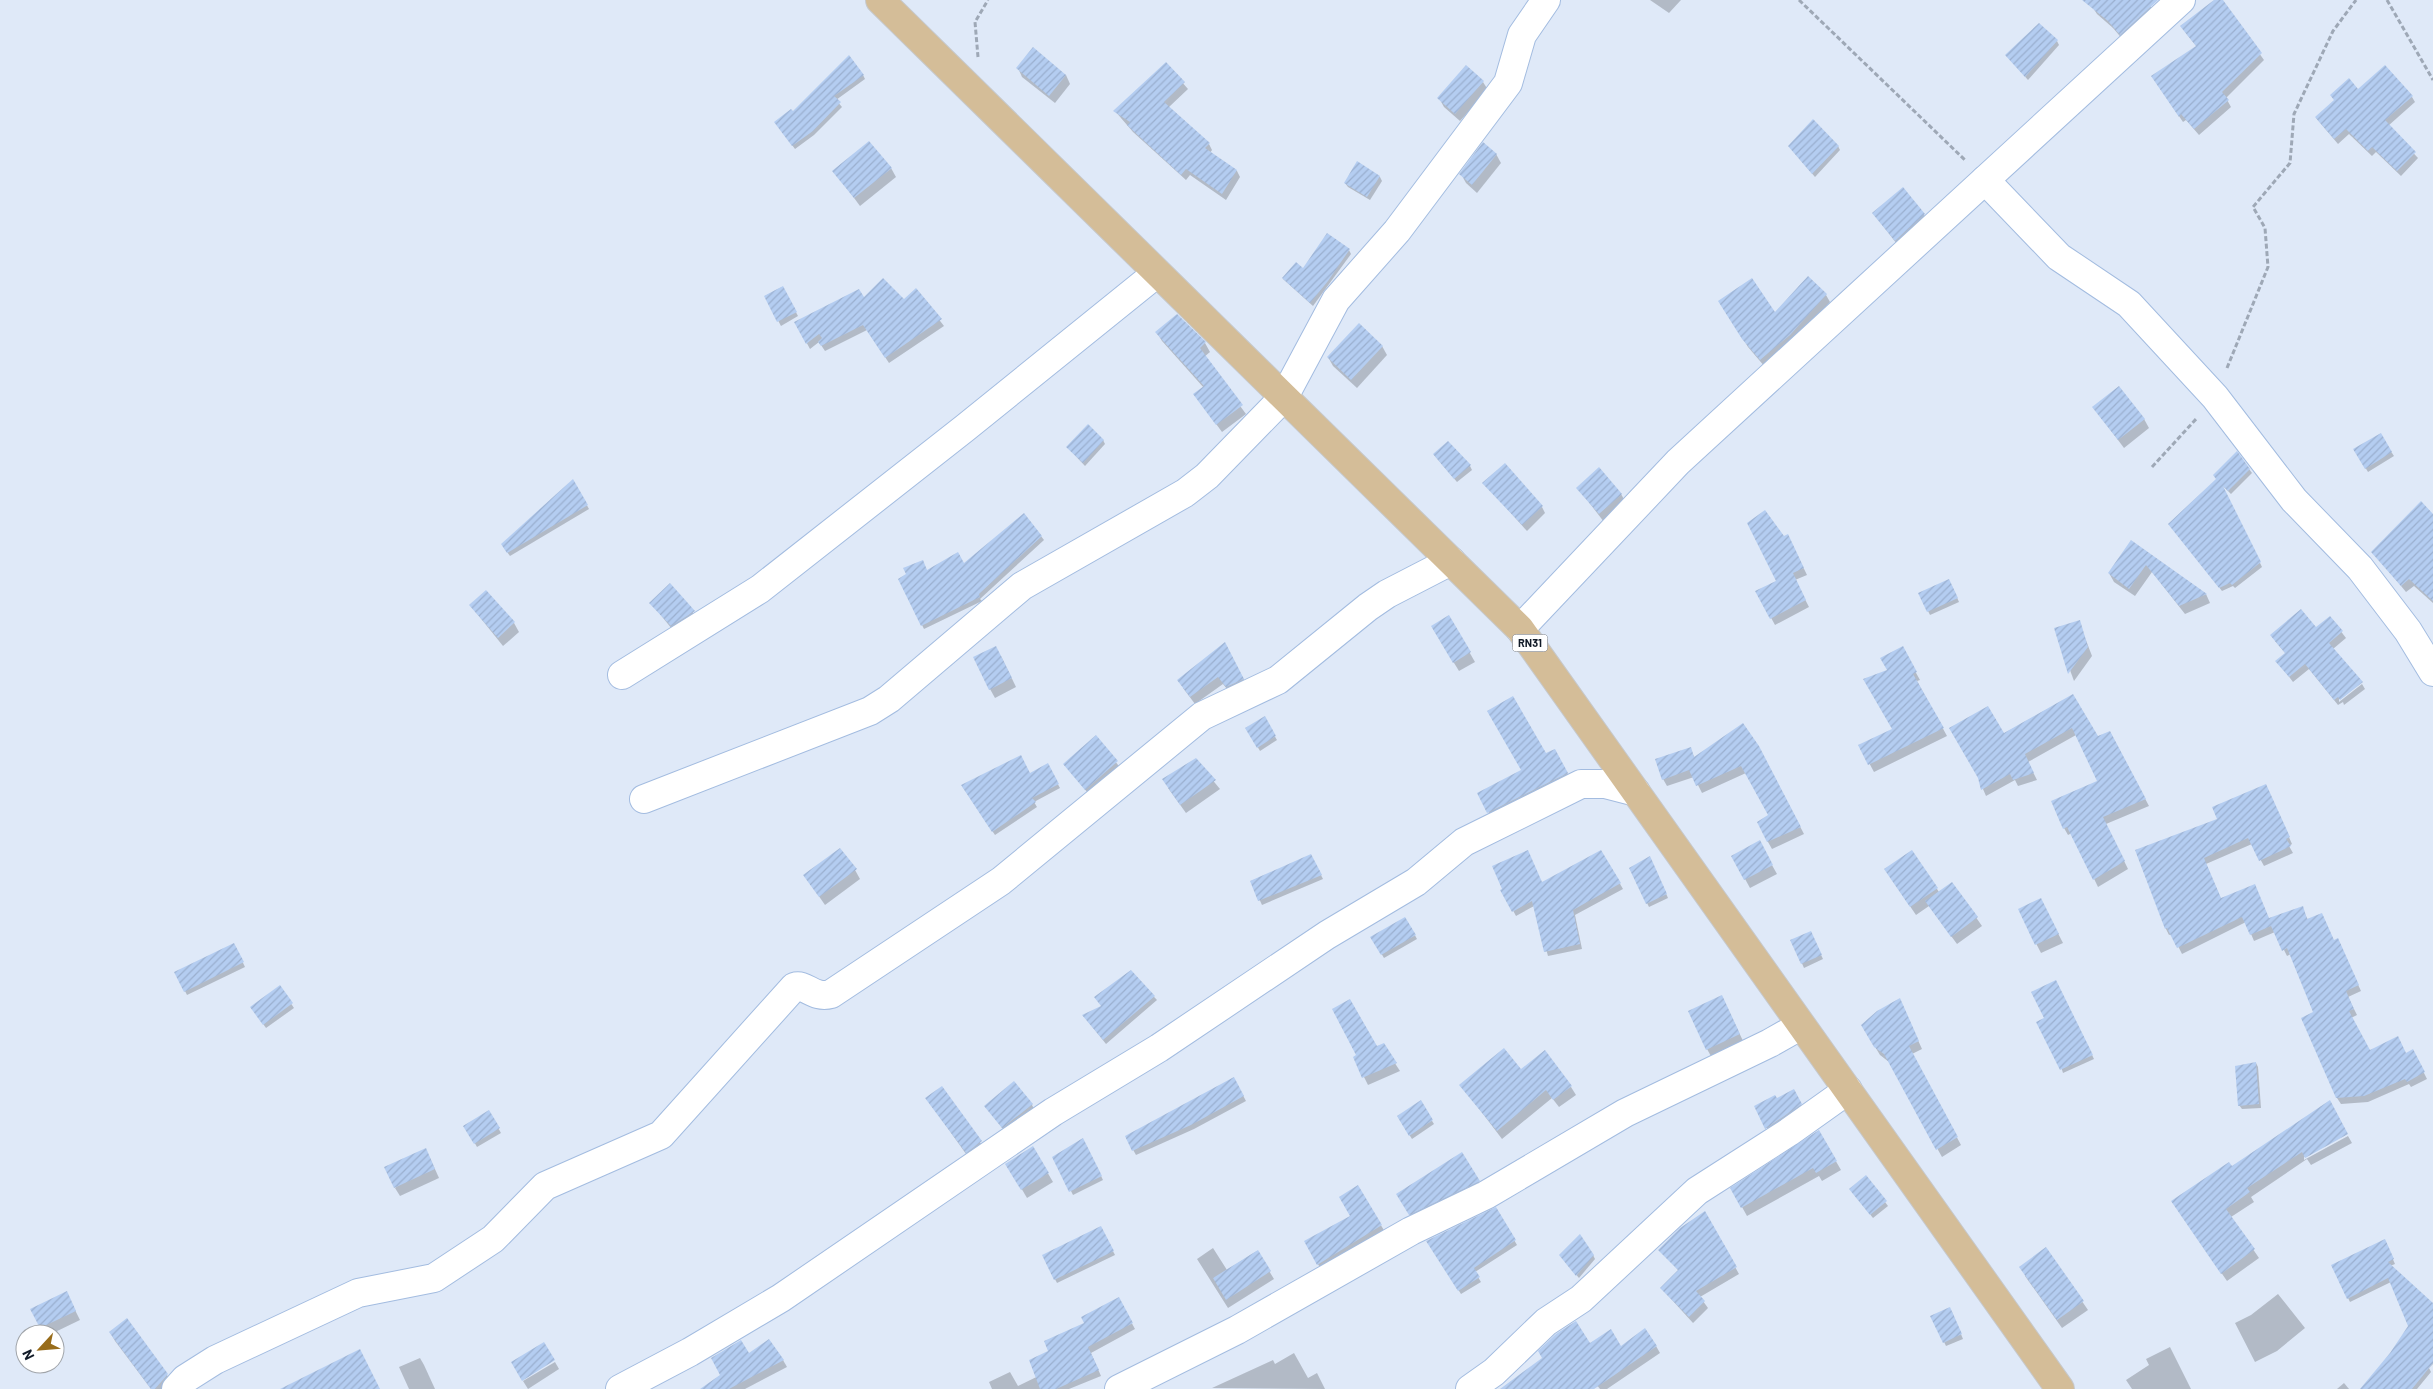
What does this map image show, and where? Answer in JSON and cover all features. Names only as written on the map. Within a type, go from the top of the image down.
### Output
[{"type":"main road","name":"RN31","points":[[880,0],[1520,630],[2060,1389]]},
{"type":"street","points":[[644,799],[870,711],[888,699],[1022,586],[1185,493],[1207,476],[1284,397],[1336,300],[1397,231],[1508,83],[1522,35],[1546,0]]},
{"type":"street","points":[[1520,630],[1678,462],[2181,0]]},
{"type":"street","points":[[1985,180],[2059,257],[2128,304],[2215,397],[2294,500],[2360,568],[2408,631],[2433,672]]},
{"type":"street","points":[[622,675],[760,589],[942,447],[1157,273]]},
{"type":"street","points":[[176,1389],[185,1379],[215,1360],[358,1293],[434,1278],[494,1239],[545,1186],[661,1135],[794,988],[800,986],[819,996],[831,994],[1001,880],[1202,716],[1278,680],[1368,606],[1451,561]]},
{"type":"street","points":[[620,1389],[690,1352],[781,1298],[1053,1112],[1160,1048],[1326,935],[1416,882],[1464,842],[1581,784],[1605,784],[1636,792]]},
{"type":"street","points":[[1119,1389],[1237,1330],[1307,1288],[1411,1231],[1486,1195],[1625,1114],[1770,1043],[1800,1026]]},
{"type":"street","points":[[1470,1389],[1494,1372],[1546,1322],[1581,1299],[1698,1191],[1789,1132],[1848,1090]]},
{"type":"path","points":[[981,100],[975,22],[988,0]]},
{"type":"path","points":[[1799,0],[1985,180]]},
{"type":"path","points":[[2152,467],[2215,397],[2268,267],[2265,228],[2253,207],[2290,163],[2294,114],[2333,31],[2356,0]]},
{"type":"path","points":[[2387,0],[2433,80]]},
{"type":"building","points":[[2082,0],[2158,0],[2120,35],[2108,21]]},
{"type":"building","points":[[2214,0],[2223,0],[2262,53],[2222,92],[2229,100],[2194,129],[2181,114],[2179,117],[2151,76],[2196,46],[2180,26]]},
{"type":"building","points":[[2039,23],[2058,40],[2025,77],[2005,55]]},
{"type":"building","points":[[1033,47],[1066,75],[1049,96],[1016,68]]},
{"type":"building","points":[[849,55],[864,75],[834,96],[841,102],[813,131],[792,146],[774,122],[791,109],[793,111]]},
{"type":"building","points":[[1166,62],[1185,82],[1164,102],[1210,143],[1205,148],[1237,170],[1222,194],[1186,169],[1181,175],[1127,125],[1130,122],[1113,111]]},
{"type":"building","points":[[1466,65],[1484,81],[1455,114],[1437,98]]},
{"type":"building","points":[[2385,65],[2413,96],[2385,120],[2416,152],[2397,171],[2372,147],[2368,151],[2346,129],[2334,139],[2315,117],[2334,100],[2330,95],[2349,78],[2358,89]]},
{"type":"building","points":[[1813,119],[1839,146],[1812,174],[1788,146]]},
{"type":"building","points":[[869,141],[892,168],[854,198],[832,171]]},
{"type":"building","points":[[1483,142],[1497,154],[1472,185],[1459,174]]},
{"type":"building","points":[[1357,161],[1380,176],[1367,197],[1344,183]]},
{"type":"building","points":[[1903,187],[1925,214],[1895,241],[1872,213]]},
{"type":"building","points":[[1327,233],[1350,249],[1310,303],[1282,278],[1296,262],[1303,268]]},
{"type":"building","points":[[1808,276],[1827,294],[1790,335],[1760,360],[1742,339],[1718,301],[1752,278],[1775,312]]},
{"type":"building","points":[[883,278],[904,299],[916,288],[942,319],[885,358],[863,325],[821,346],[818,342],[822,338],[819,334],[806,344],[794,322],[859,289],[864,297]]},
{"type":"building","points":[[783,286],[797,312],[777,322],[764,296]]},
{"type":"building","points":[[1177,314],[1206,342],[1200,348],[1243,405],[1216,425],[1193,394],[1204,386],[1155,332]]},
{"type":"building","points":[[1359,323],[1383,346],[1351,380],[1327,357]]},
{"type":"building","points":[[2119,386],[2145,419],[2118,440],[2092,407]]},
{"type":"building","points":[[1088,424],[1104,440],[1083,463],[1066,447]]},
{"type":"building","points":[[2381,433],[2392,452],[2365,469],[2353,449]]},
{"type":"building","points":[[1448,441],[1471,465],[1454,479],[1433,454]]},
{"type":"building","points":[[2237,451],[2250,469],[2228,491],[2223,486],[2261,562],[2232,585],[2230,583],[2219,588],[2168,524],[2216,479],[2213,475]]},
{"type":"building","points":[[1505,463],[1543,506],[1522,525],[1482,483]]},
{"type":"building","points":[[1599,467],[1622,494],[1599,514],[1576,488]]},
{"type":"building","points":[[573,479],[588,505],[507,553],[501,544]]},
{"type":"building","points":[[2421,501],[2433,514],[2433,601],[2409,579],[2401,586],[2371,552]]},
{"type":"building","points":[[1765,510],[1784,536],[1788,534],[1804,568],[1793,573],[1806,600],[1770,619],[1755,591],[1776,581],[1747,523]]},
{"type":"building","points":[[1024,513],[1042,536],[979,594],[980,597],[921,626],[898,579],[906,574],[903,568],[923,560],[927,570],[958,552],[964,563]]},
{"type":"building","points":[[2131,540],[2207,594],[2179,606],[2146,565],[2129,589],[2108,573]]},
{"type":"building","points":[[1949,579],[1958,598],[1927,612],[1918,593]]},
{"type":"building","points":[[670,583],[695,611],[671,626],[649,603]]},
{"type":"building","points":[[486,590],[515,622],[498,638],[469,605]]},
{"type":"building","points":[[2301,609],[2316,627],[2330,616],[2343,631],[2329,643],[2363,682],[2340,700],[2338,697],[2334,700],[2305,664],[2289,677],[2275,661],[2285,653],[2270,635]]},
{"type":"building","points":[[1449,615],[1471,652],[1453,663],[1431,626]]},
{"type":"building","points":[[2080,620],[2088,647],[2068,674],[2054,628]]},
{"type":"building","points":[[1225,642],[1244,679],[1226,687],[1218,677],[1190,697],[1177,680]]},
{"type":"building","points":[[996,646],[1012,678],[989,690],[973,657]]},
{"type":"building","points":[[1903,646],[1917,672],[1913,674],[1944,728],[1868,765],[1858,745],[1892,729],[1863,679],[1887,670],[1880,658]]},
{"type":"building","points":[[2073,694],[2098,736],[2110,731],[2146,799],[2103,817],[2125,861],[2093,880],[2067,827],[2063,829],[2051,801],[2097,781],[2072,728],[2025,754],[2034,773],[2013,780],[2010,774],[1981,790],[1978,778],[1949,728],[1988,706],[2004,733]]},
{"type":"building","points":[[1513,696],[1546,753],[1555,749],[1568,773],[1487,813],[1477,793],[1521,770],[1487,711]]},
{"type":"building","points":[[1265,716],[1276,736],[1257,748],[1245,728]]},
{"type":"building","points":[[1743,723],[1759,746],[1801,827],[1767,842],[1757,822],[1768,815],[1741,766],[1696,786],[1689,770],[1662,780],[1655,759],[1691,747],[1694,757]]},
{"type":"building","points":[[1096,735],[1118,761],[1085,790],[1063,764]]},
{"type":"building","points":[[1021,755],[1030,773],[1048,763],[1059,784],[1032,798],[1036,802],[992,832],[961,785]]},
{"type":"building","points":[[1196,758],[1216,780],[1180,805],[1162,779]]},
{"type":"building","points":[[2266,784],[2290,837],[2286,839],[2291,846],[2259,861],[2248,838],[2204,858],[2221,898],[2255,884],[2269,918],[2303,906],[2307,919],[2322,913],[2334,940],[2338,938],[2359,985],[2346,991],[2354,1009],[2349,1011],[2370,1050],[2398,1036],[2406,1053],[2413,1049],[2425,1072],[2407,1082],[2405,1079],[2364,1096],[2336,1098],[2301,1018],[2313,1012],[2287,948],[2282,951],[2271,926],[2250,935],[2242,917],[2177,948],[2167,928],[2165,929],[2135,850],[2217,819],[2212,807]]},
{"type":"building","points":[[1760,840],[1773,865],[1744,880],[1731,856]]},
{"type":"building","points":[[840,848],[857,869],[819,897],[803,875]]},
{"type":"building","points":[[1528,850],[1542,882],[1601,850],[1621,883],[1573,910],[1580,944],[1544,952],[1532,901],[1512,912],[1500,890],[1502,889],[1492,866]]},
{"type":"building","points":[[1912,850],[1938,888],[1910,907],[1884,869]]},
{"type":"building","points":[[1311,854],[1322,875],[1258,901],[1250,881]]},
{"type":"building","points":[[1650,856],[1667,894],[1646,904],[1629,868]]},
{"type":"building","points":[[1952,882],[1978,917],[1951,937],[1925,901]]},
{"type":"building","points":[[2041,898],[2059,934],[2035,945],[2018,909]]},
{"type":"building","points":[[1405,917],[1416,935],[1381,955],[1370,937]]},
{"type":"building","points":[[1811,931],[1822,955],[1801,964],[1790,940]]},
{"type":"building","points":[[234,943],[244,962],[184,992],[174,972]]},
{"type":"building","points":[[1131,970],[1155,996],[1103,1040],[1082,1015],[1101,1006],[1094,997]]},
{"type":"building","points":[[2056,980],[2093,1055],[2060,1070],[2036,1022],[2044,1018],[2031,992]]},
{"type":"building","points":[[280,985],[293,1003],[263,1025],[250,1007]]},
{"type":"building","points":[[1722,995],[1740,1034],[1706,1050],[1688,1011]]},
{"type":"building","points":[[1900,998],[1919,1041],[1909,1046],[1958,1137],[1936,1150],[1884,1054],[1874,1047],[1861,1025],[1877,1011]]},
{"type":"building","points":[[1350,999],[1377,1046],[1384,1043],[1397,1063],[1362,1078],[1353,1057],[1356,1055],[1332,1009]]},
{"type":"building","points":[[1504,1048],[1521,1069],[1545,1050],[1572,1086],[1553,1100],[1546,1090],[1497,1131],[1459,1085]]},
{"type":"building","points":[[2256,1062],[2259,1104],[2238,1106],[2235,1066]]},
{"type":"building","points":[[1234,1077],[1244,1096],[1191,1125],[1132,1151],[1125,1136]]},
{"type":"building","points":[[1014,1081],[1033,1104],[1002,1128],[984,1106]]},
{"type":"building","points":[[942,1086],[982,1141],[966,1153],[925,1098]]},
{"type":"building","points":[[1794,1089],[1802,1104],[1765,1129],[1754,1106],[1775,1095],[1777,1098]]},
{"type":"building","points":[[1421,1100],[1433,1120],[1409,1136],[1397,1116]]},
{"type":"building","points":[[2330,1100],[2348,1134],[2305,1158],[2302,1152],[2247,1188],[2250,1192],[2226,1209],[2255,1249],[2221,1274],[2171,1201],[2229,1162],[2232,1166]]},
{"type":"building","points":[[489,1110],[500,1128],[474,1144],[463,1126]]},
{"type":"building","points":[[1819,1130],[1837,1161],[1816,1173],[1813,1168],[1741,1208],[1730,1188]]},
{"type":"building","points":[[1083,1138],[1102,1176],[1069,1192],[1052,1157]]},
{"type":"building","points":[[1033,1146],[1049,1173],[1021,1190],[1005,1164]]},
{"type":"building","points":[[426,1148],[435,1169],[394,1188],[384,1167]]},
{"type":"building","points":[[1462,1152],[1480,1181],[1409,1215],[1396,1194]]},
{"type":"building","points":[[1866,1175],[1887,1201],[1870,1215],[1849,1189]]},
{"type":"building","points":[[1358,1185],[1382,1225],[1317,1265],[1304,1241],[1350,1216],[1339,1197]]},
{"type":"building","points":[[1496,1207],[1516,1240],[1474,1268],[1480,1277],[1458,1291],[1426,1241]]},
{"type":"building","points":[[1705,1211],[1737,1267],[1696,1291],[1705,1301],[1689,1317],[1660,1288],[1678,1270],[1658,1250],[1680,1228]]},
{"type":"building","points":[[1101,1226],[1114,1251],[1054,1280],[1042,1255]]},
{"type":"building","points":[[1580,1234],[1594,1255],[1576,1276],[1559,1255]]},
{"type":"building","points":[[2385,1239],[2394,1259],[2388,1262],[2433,1303],[2433,1363],[2412,1389],[2360,1389],[2390,1353],[2408,1326],[2388,1278],[2347,1299],[2331,1265]]},
{"type":"building","points":[[2046,1247],[2084,1301],[2057,1320],[2019,1267]]},
{"type":"building","points":[[1258,1250],[1271,1271],[1226,1300],[1213,1278]]},
{"type":"building","points":[[67,1291],[76,1311],[48,1324],[38,1324],[30,1309]]},
{"type":"building","points":[[1119,1297],[1133,1323],[1088,1347],[1099,1370],[1056,1389],[1040,1389],[1029,1360],[1048,1351],[1044,1341],[1084,1323],[1081,1317]]},
{"type":"building","points":[[1950,1307],[1962,1334],[1943,1343],[1930,1316]]},
{"type":"building","points":[[127,1318],[168,1374],[155,1389],[151,1389],[109,1332]]},
{"type":"building","points":[[1576,1321],[1590,1343],[1611,1329],[1621,1346],[1645,1328],[1657,1346],[1594,1389],[1500,1389],[1542,1358],[1538,1351],[1556,1334]]},
{"type":"building","points":[[769,1339],[784,1360],[729,1389],[700,1389],[720,1375],[711,1358],[741,1340],[749,1353]]},
{"type":"building","points":[[544,1342],[555,1360],[522,1381],[511,1362]]},
{"type":"building","points":[[360,1349],[380,1389],[280,1389]]}]
